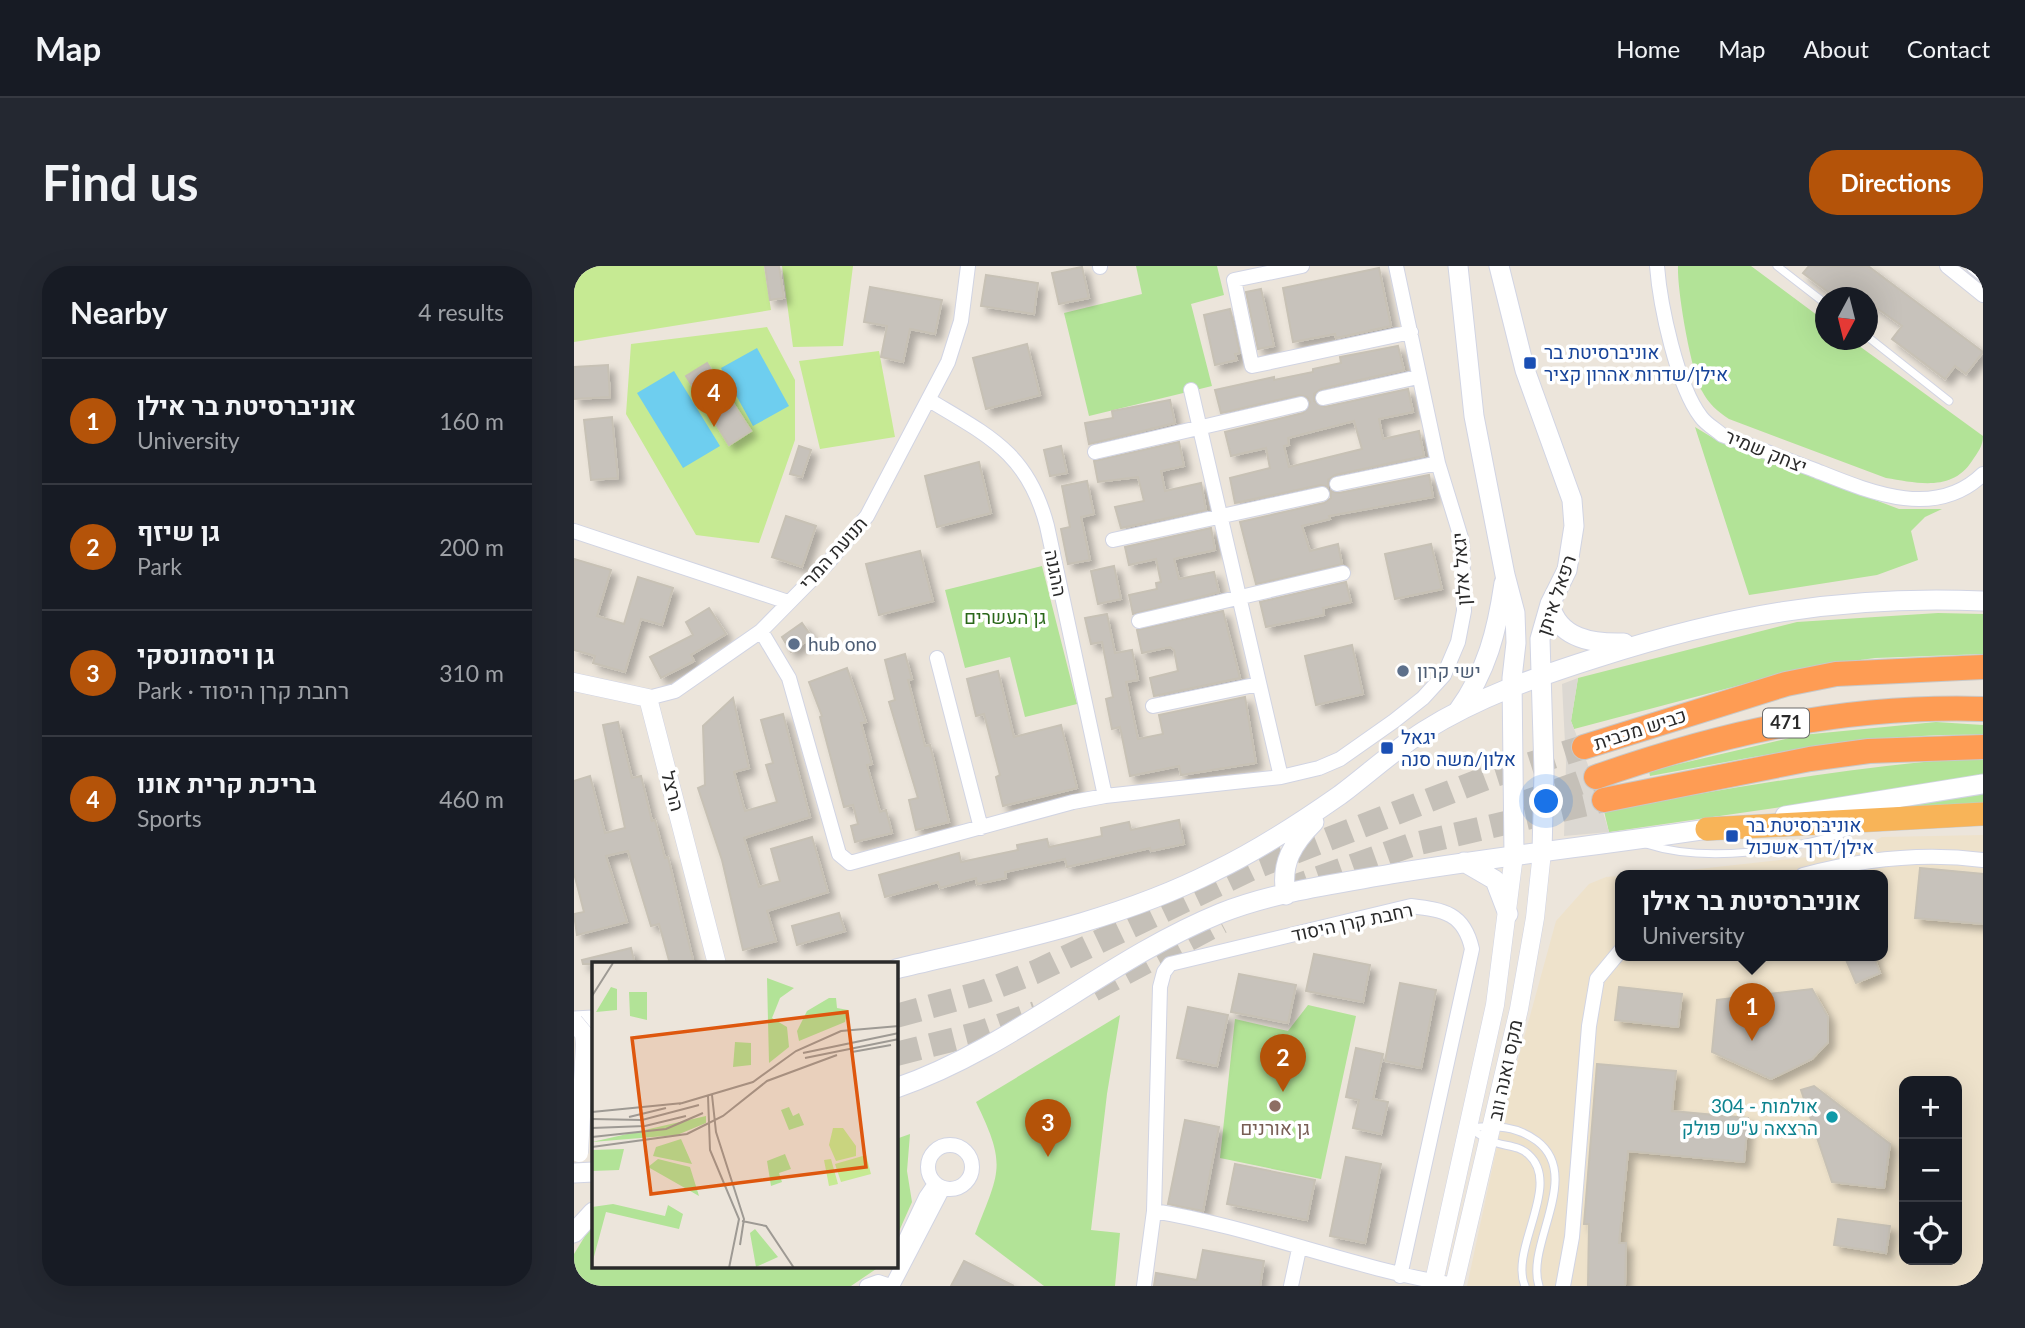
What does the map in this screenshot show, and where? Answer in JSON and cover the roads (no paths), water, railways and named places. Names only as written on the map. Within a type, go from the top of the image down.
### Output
[{"type":"highway","points":[[1696,711],[1786,684],[1836,674],[1983,667]]},
{"type":"highway","name":"471","points":[[1696,711],[1788,693],[1855,685],[1983,681]]},
{"type":"highway","name":"471","points":[[1983,709],[1898,710],[1816,718],[1704,741],[1600,789],[1899,749],[1983,747]]},
{"type":"highway","name":"כביש מכבית","points":[[1584,747],[1696,711]]},
{"type":"highway","points":[[1707,829],[1983,814]]},
{"type":"highway","points":[[574,1059],[592,1057]]},
{"type":"highway","points":[[574,1096],[592,1095]]},
{"type":"main road","name":"רפאל איתן","points":[[1458,266],[1474,416],[1517,630],[1513,686],[1514,855]]},
{"type":"main road","name":"רפאל איתן","points":[[1499,266],[1524,370],[1572,500],[1573,547],[1567,570],[1550,604],[1540,639],[1543,719],[1542,852]]},
{"type":"main road","points":[[1458,712],[1486,665],[1497,624],[1505,575]]},
{"type":"main road","points":[[898,968],[1084,922],[1144,903],[1249,854],[1341,794],[1404,744],[1458,712],[1542,675],[1726,620],[1810,606],[1880,601],[1983,601]]},
{"type":"main road","points":[[1550,604],[1555,620],[1574,637],[1601,643],[1646,642]]},
{"type":"main road","points":[[1513,686],[1528,698],[1543,719]]},
{"type":"main road","points":[[898,1087],[986,1049],[1108,972],[1194,926],[1237,907],[1286,895],[1463,862],[1707,829],[1983,783]]},
{"type":"main road","points":[[1286,895],[1285,865],[1290,850],[1341,794]]},
{"type":"main road","points":[[1463,862],[1495,880],[1508,914]]},
{"type":"main road","points":[[574,1021],[592,1020]]},
{"type":"main road","points":[[574,1233],[592,1213]]},
{"type":"street","name":"תנועת המרי","points":[[648,698],[675,691],[761,631],[827,564],[867,516],[929,400],[958,332],[968,266]]},
{"type":"street","points":[[1302,266],[1234,281],[1252,366],[1411,332]]},
{"type":"street","name":"יגאל אלון","points":[[761,631],[789,678],[839,854],[845,862],[856,863],[1105,796],[1281,777],[1340,759],[1423,698],[1448,667],[1462,621],[1465,583],[1462,541],[1438,463],[1396,266]]},
{"type":"street","name":"יצחק שמיר","points":[[1657,266],[1675,355],[1687,394],[1702,418],[1722,435],[1873,493],[1902,499],[1926,500],[1951,494],[1975,482],[1983,474]]},
{"type":"street","points":[[1947,266],[1983,295]]},
{"type":"street","points":[[1973,266],[1983,274]]},
{"type":"street","points":[[1323,398],[1419,377]]},
{"type":"street","points":[[1191,390],[1281,777]]},
{"type":"street","name":"ההגנה","points":[[929,400],[995,439],[1023,468],[1035,489],[1047,526],[1105,796]]},
{"type":"street","points":[[1095,452],[1301,404]]},
{"type":"street","points":[[1337,484],[1438,463]]},
{"type":"street","points":[[1113,540],[1322,494]]},
{"type":"street","points":[[574,531],[789,602]]},
{"type":"street","points":[[1139,621],[1343,573]]},
{"type":"street","points":[[937,658],[981,828]]},
{"type":"street","points":[[574,682],[648,698]]},
{"type":"street","points":[[1153,706],[1259,684]]},
{"type":"street","name":"הרצל","points":[[648,698],[719,962]]},
{"type":"street","name":"מקס ואנה ווב","points":[[1454,1286],[1491,1133],[1529,953],[1542,852]]},
{"type":"street","name":"מקס ואנה ווב","points":[[1433,1284],[1470,1128],[1495,1005],[1514,855]]},
{"type":"street","points":[[1821,870],[1907,856],[1983,860]]},
{"type":"street","name":"רחבת קרן היסוד","points":[[1154,1211],[1160,987],[1164,972],[1170,964],[1411,906],[1436,909],[1460,920],[1469,934],[1472,949],[1400,1276]]},
{"type":"street","points":[[1563,1286],[1572,1237],[1589,1026],[1597,979],[1615,957]]},
{"type":"street","points":[[574,1021],[584,1034],[585,1044],[579,1175]]},
{"type":"street","points":[[898,1256],[926,1197],[939,1186],[898,1267]]},
{"type":"street","points":[[1144,1286],[1154,1211],[1225,1224],[1400,1276],[1454,1286]]},
{"type":"street","points":[[1291,1286],[1299,1248]]},
{"type":"street","points":[[867,1286],[889,1285],[898,1268]]},
{"type":"lane","points":[[1777,266],[1815,296]]},
{"type":"lane","points":[[1878,346],[1949,401]]},
{"type":"lane","points":[[1632,840],[1673,852],[1714,855],[1817,841],[1890,817]]},
{"type":"lane","points":[[1470,1128],[1531,1137],[1550,1157],[1555,1187],[1537,1270],[1539,1286]]},
{"type":"lane","points":[[1470,1128],[1491,1133],[1523,1150],[1538,1167],[1539,1192],[1522,1272],[1525,1286]]},
{"type":"water","points":[[757,348],[789,406],[753,426],[721,368]]},
{"type":"water","points":[[674,371],[720,446],[683,468],[637,393]]},
{"type":"tunnel","points":[[898,1015],[983,992],[1035,972],[1253,868],[1492,776],[1584,747]]},
{"type":"tunnel","points":[[1523,803],[1596,777]]},
{"type":"tunnel","points":[[1285,890],[1411,845],[1604,800]]},
{"type":"tunnel","points":[[1093,990],[1221,922]]},
{"type":"tunnel","points":[[898,1053],[979,1033],[1036,1013]]},
{"type":"place","name":"אוניברסיטת בר אילן/שדרות אהרון קציר","points":[[1530,363]]},
{"type":"place","name":"בריכת קרית אונו","points":[[714,427]]},
{"type":"place","name":"hub ono","points":[[794,644]]},
{"type":"place","name":"ישי קרון","points":[[1403,671]]},
{"type":"place","name":"יגאל אלון/משה סנה","points":[[1387,748]]},
{"type":"place","name":"אוניברסיטת בר אילן/דרך אשכול","points":[[1732,836]]},
{"type":"place","name":"אוניברסיטת בר אילן","points":[[1752,1041]]},
{"type":"place","name":"גן שיזף","points":[[1283,1092]]},
{"type":"place","name":"גן אורנים","points":[[1275,1106]]},
{"type":"place","name":"304 - אולמות הרצאה ע\"ש פולק","points":[[1832,1117]]},
{"type":"place","name":"גן ויסמונסקי","points":[[1048,1157]]},
{"type":"park label","name":"גן העשרים","points":[[1005,617]]}]
